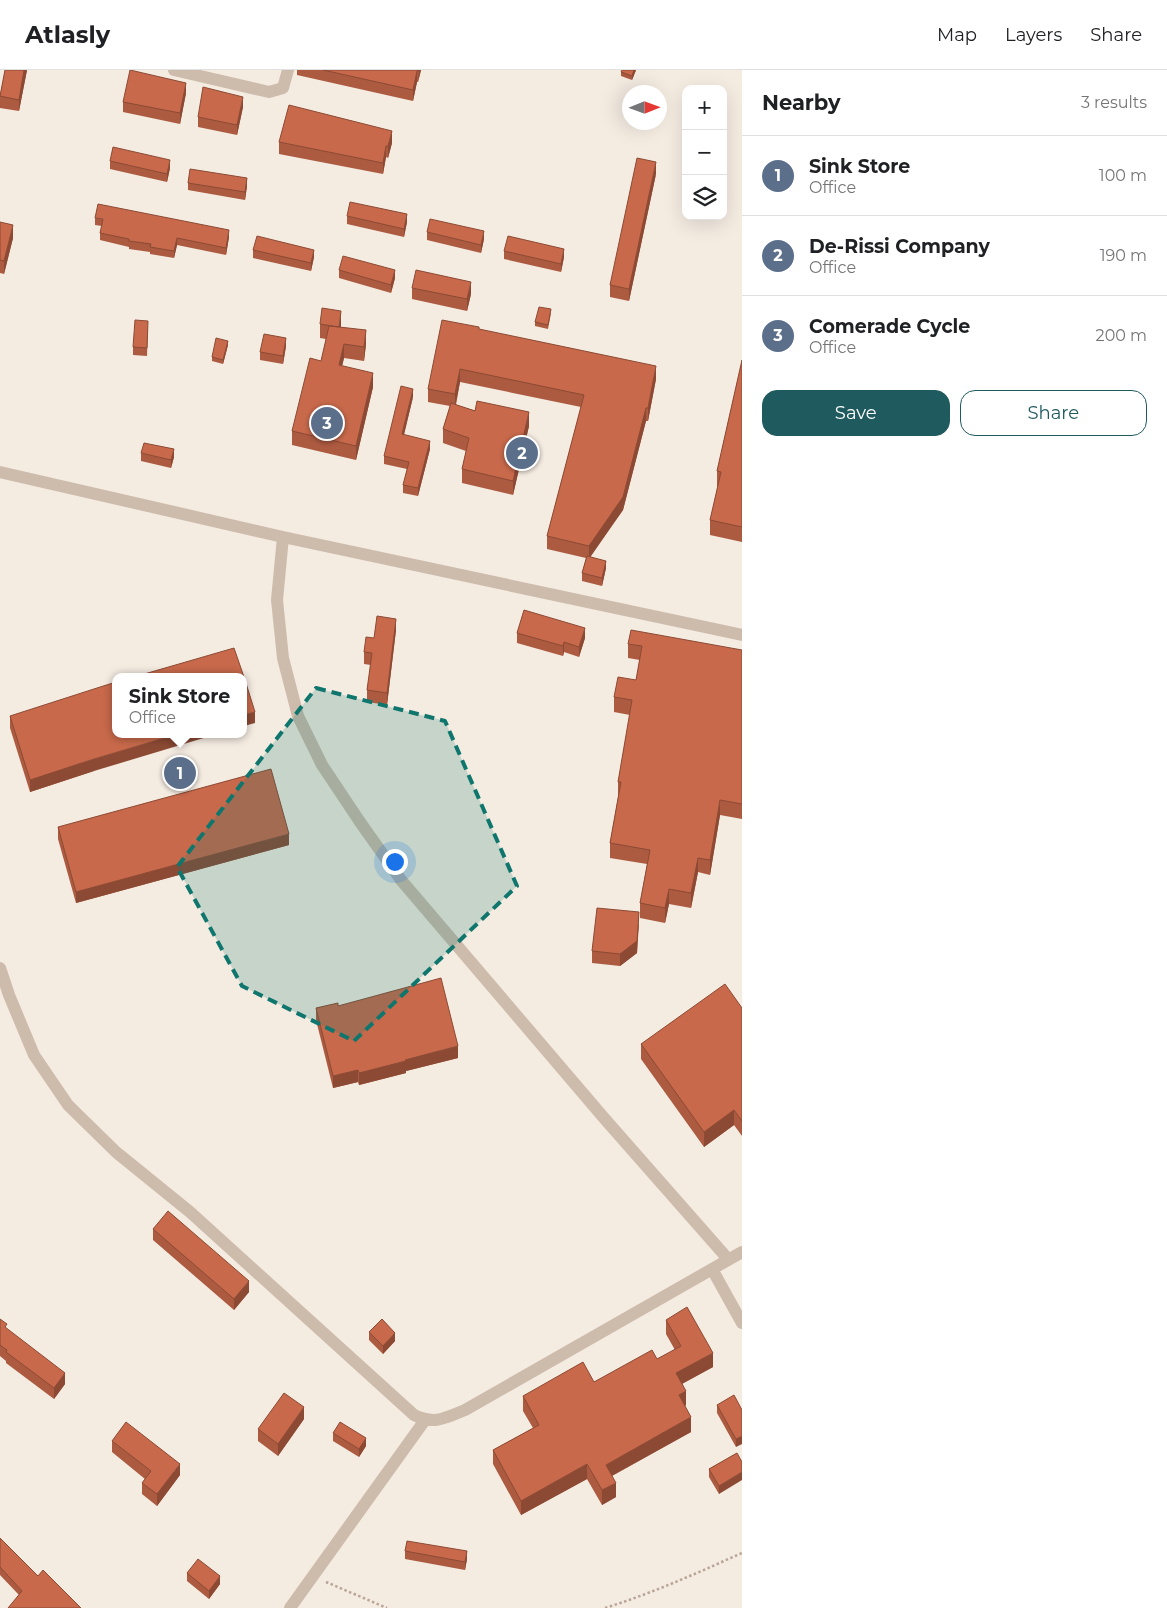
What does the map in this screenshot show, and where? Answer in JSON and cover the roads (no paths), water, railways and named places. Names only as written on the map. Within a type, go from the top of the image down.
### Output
[{"type":"street","points":[[174,70],[268,92],[283,88],[288,70]]},
{"type":"street","points":[[0,472],[283,537],[742,635]]},
{"type":"street","points":[[283,537],[277,600],[283,658],[298,716],[322,765],[401,880],[604,1118],[728,1259]]},
{"type":"street","points":[[0,968],[9,995],[34,1054],[68,1105],[116,1152],[190,1212],[414,1415],[425,1420],[439,1420],[465,1410],[742,1252]]},
{"type":"street","points":[[712,1269],[742,1323]]},
{"type":"street","points":[[290,1608],[425,1420]]},
{"type":"place","name":"Comerade Cycle","points":[[327,423]]},
{"type":"place","name":"De-Rissi Company","points":[[522,453]]},
{"type":"place","name":"Sink Store","points":[[180,773]]}]
